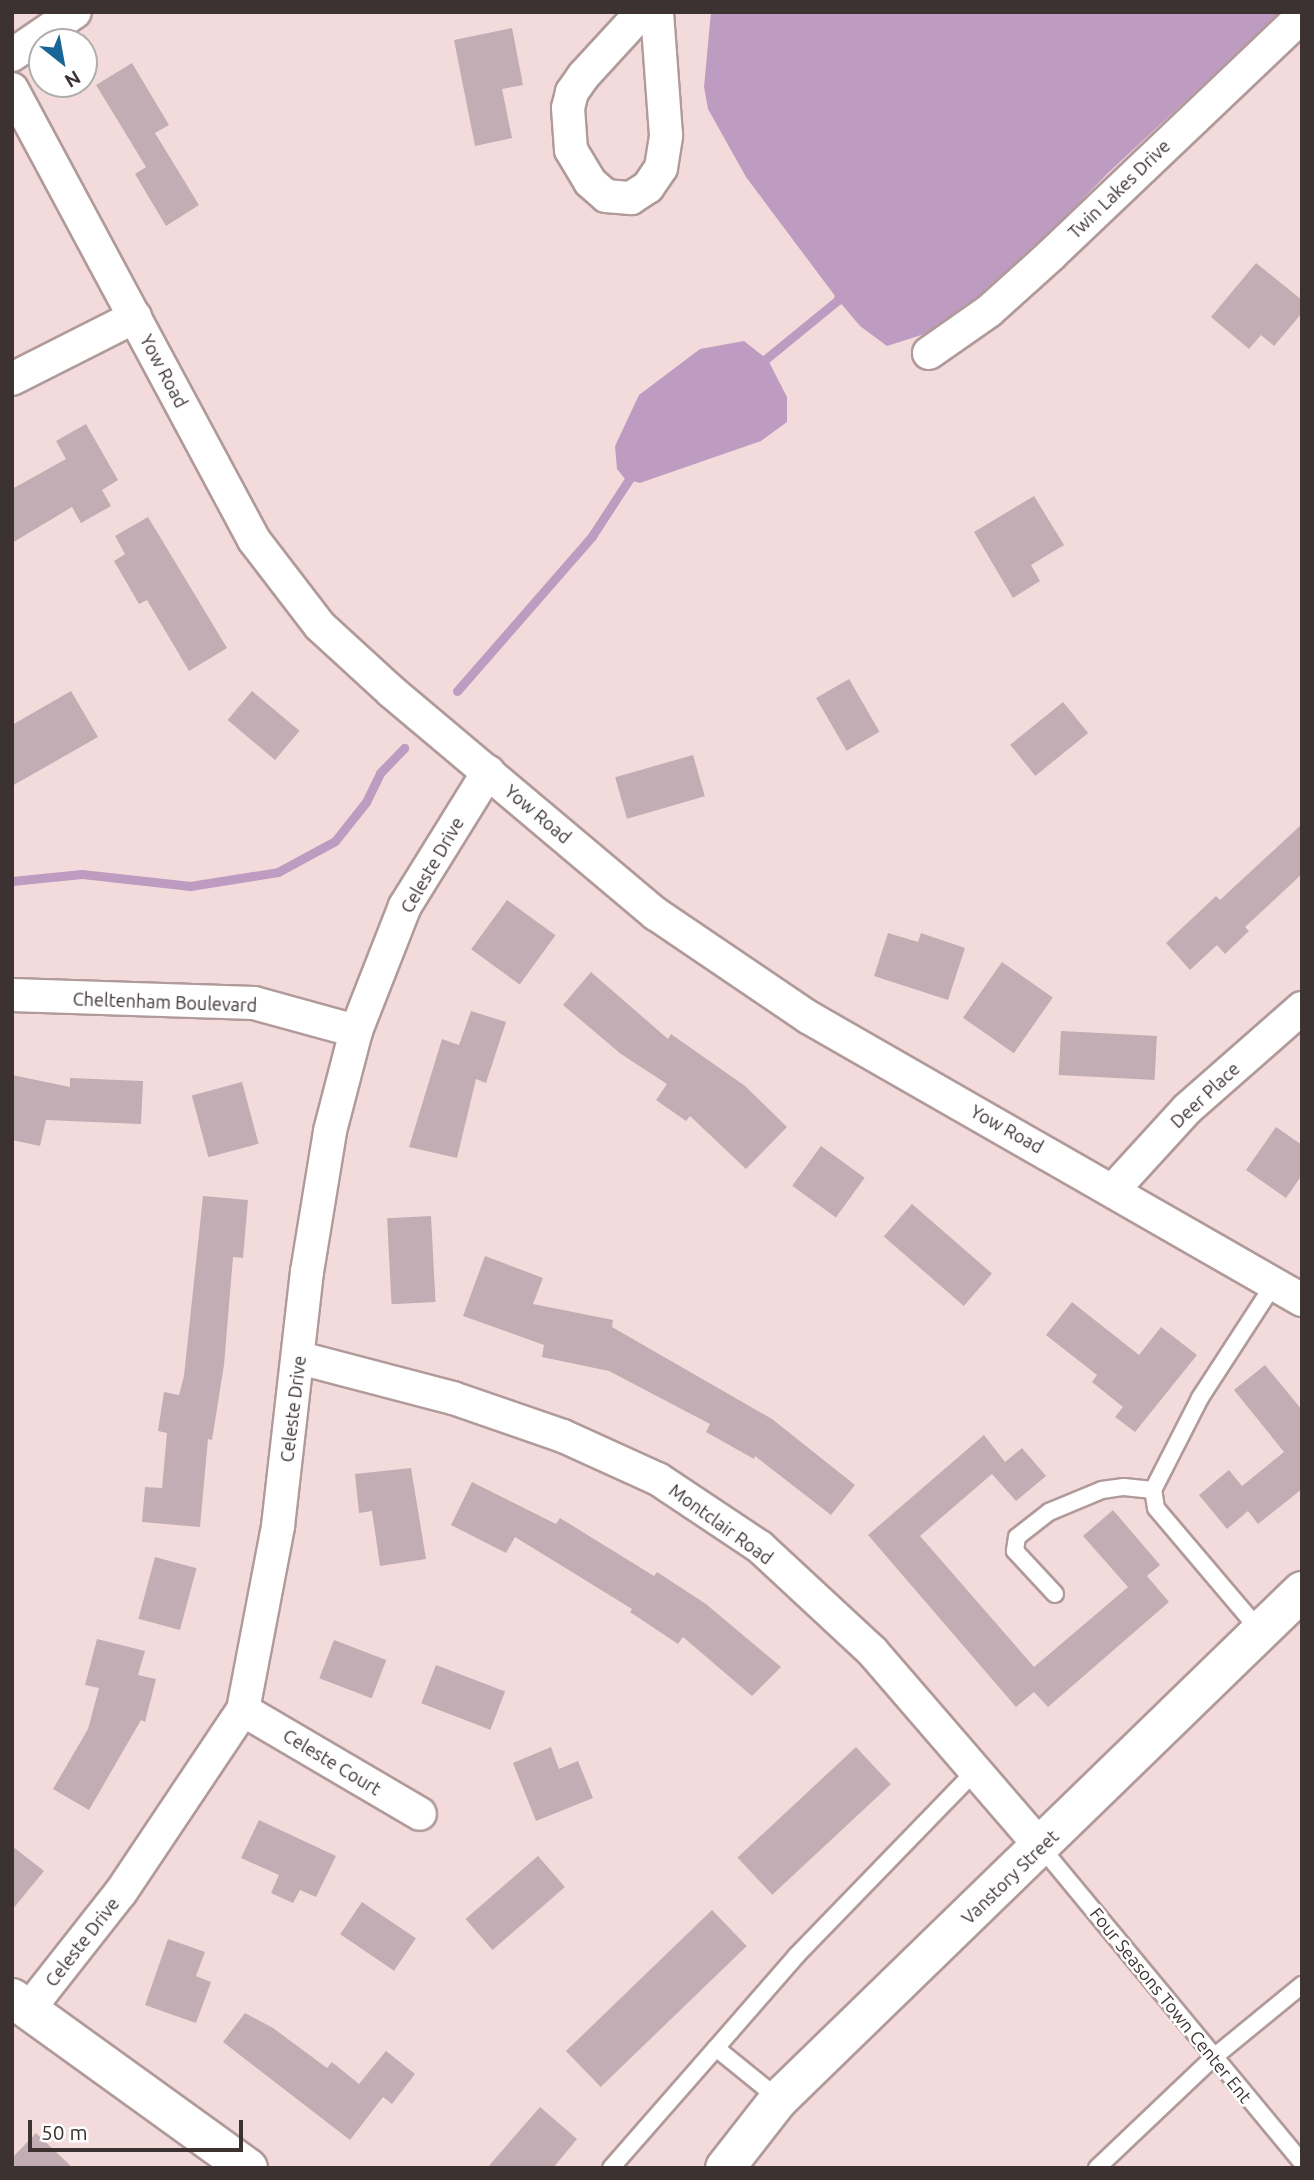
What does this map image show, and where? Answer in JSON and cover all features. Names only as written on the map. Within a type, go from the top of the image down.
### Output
[{"type":"street","points":[[12,55],[75,12]]},
{"type":"street","points":[[642,12],[572,92],[566,127],[571,150],[590,182],[606,196],[631,198],[649,187],[661,168],[666,135],[657,12]]},
{"type":"street","name":"Twin Lakes Drive","points":[[929,353],[989,311],[1302,16]]},
{"type":"street","name":"Yow Road","points":[[12,89],[254,540],[312,615],[391,692],[656,914],[808,1017],[1114,1189],[1302,1300]]},
{"type":"street","points":[[12,379],[135,317]]},
{"type":"street","name":"Celeste Drive","points":[[20,2004],[121,1892],[243,1710],[278,1525],[300,1358],[307,1272],[330,1131],[356,1031],[405,906],[488,772]]},
{"type":"street","name":"Cheltenham Boulevard","points":[[12,995],[254,1003],[356,1031]]},
{"type":"street","name":"Deer Place","points":[[1114,1189],[1186,1109],[1302,1008]]},
{"type":"street","name":"Montclair Road","points":[[300,1358],[453,1398],[563,1436],[658,1479],[760,1547],[872,1651],[1041,1847]]},
{"type":"street","name":"Vanstory Street","points":[[725,2168],[779,2099],[1302,1591]]},
{"type":"street","name":"Celeste Court","points":[[243,1710],[420,1814]]},
{"type":"street","points":[[20,2004],[248,2168]]},
{"type":"lane","points":[[1261,1632],[1156,1508],[1153,1490],[1200,1398],[1274,1284]]},
{"type":"lane","points":[[1055,1594],[1014,1551],[1017,1537],[1049,1512],[1102,1490],[1153,1490]]},
{"type":"lane","points":[[611,2168],[797,1955],[975,1771]]},
{"type":"lane","name":"Four Seasons Town Center Ent","points":[[1041,1847],[1302,2163]]},
{"type":"lane","points":[[1097,2168],[1214,2057],[1302,1985]]},
{"type":"lane","points":[[716,2048],[779,2099]]},
{"type":"shaded area","points":[[711,12],[1281,12],[1108,173],[1000,283],[934,331],[887,346],[860,326],[838,300],[746,177],[708,109],[704,87]]},
{"type":"shaded area","points":[[744,341],[768,360],[787,397],[787,422],[761,441],[640,483],[625,479],[617,469],[615,446],[639,395],[700,349]]},
{"type":"building","points":[[512,28],[523,85],[502,89],[512,138],[475,146],[454,40]]},
{"type":"building","points":[[132,63],[169,125],[155,133],[199,205],[166,226],[135,174],[146,167],[98,88],[98,84]]},
{"type":"building","points":[[1256,263],[1302,300],[1302,313],[1274,346],[1261,335],[1249,349],[1211,317]]},
{"type":"building","points":[[86,424],[118,480],[102,490],[111,506],[81,523],[72,507],[12,543],[12,489],[66,459],[56,441]]},
{"type":"building","points":[[1034,496],[1064,545],[1031,565],[1040,581],[1013,598],[974,532]]},
{"type":"building","points":[[148,517],[227,648],[189,671],[147,600],[139,604],[114,561],[125,554],[115,536]]},
{"type":"building","points":[[849,679],[880,732],[847,751],[816,698]]},
{"type":"building","points":[[71,691],[98,737],[12,786],[12,725]]},
{"type":"building","points":[[252,691],[299,731],[275,760],[228,720]]},
{"type":"building","points":[[1063,702],[1088,733],[1035,776],[1010,745]]},
{"type":"building","points":[[693,755],[705,796],[627,819],[615,777]]},
{"type":"building","points":[[1302,824],[1302,874],[1245,927],[1249,931],[1225,954],[1217,945],[1190,970],[1166,943],[1216,896],[1220,900]]},
{"type":"building","points":[[507,900],[556,935],[520,985],[471,949]]},
{"type":"building","points":[[888,933],[918,942],[921,933],[965,948],[948,1000],[874,976]]},
{"type":"building","points":[[1002,962],[1053,998],[1014,1053],[963,1018]]},
{"type":"building","points":[[591,972],[668,1039],[671,1034],[745,1086],[787,1127],[746,1169],[690,1116],[686,1121],[656,1100],[667,1084],[621,1054],[563,1005]]},
{"type":"building","points":[[471,1011],[506,1022],[486,1083],[476,1079],[457,1158],[409,1147],[442,1039],[459,1045]]},
{"type":"building","points":[[1061,1031],[1157,1036],[1155,1080],[1059,1075]]},
{"type":"building","points":[[12,1075],[70,1087],[70,1078],[143,1081],[141,1124],[46,1120],[40,1146],[12,1140]]},
{"type":"building","points":[[242,1082],[259,1144],[208,1157],[192,1095]]},
{"type":"building","points":[[1276,1127],[1302,1145],[1302,1175],[1286,1198],[1246,1170]]},
{"type":"building","points":[[821,1146],[865,1178],[836,1217],[792,1186]]},
{"type":"building","points":[[203,1196],[248,1200],[243,1258],[233,1257],[224,1365],[212,1440],[208,1439],[200,1527],[142,1522],[145,1487],[162,1488],[167,1433],[158,1431],[164,1392],[179,1395],[184,1376]]},
{"type":"building","points":[[912,1204],[992,1274],[964,1306],[884,1236]]},
{"type":"building","points":[[431,1216],[436,1302],[392,1304],[387,1218]]},
{"type":"building","points":[[485,1256],[543,1278],[533,1304],[613,1320],[612,1327],[772,1419],[855,1485],[831,1515],[755,1456],[754,1459],[706,1432],[710,1424],[609,1371],[542,1357],[544,1345],[463,1316]]},
{"type":"building","points":[[1072,1302],[1139,1355],[1161,1327],[1197,1355],[1135,1432],[1115,1417],[1123,1407],[1092,1382],[1097,1375],[1046,1335]]},
{"type":"building","points":[[1265,1365],[1302,1410],[1302,1489],[1258,1524],[1248,1511],[1227,1529],[1199,1495],[1229,1470],[1242,1486],[1284,1452],[1234,1390]]},
{"type":"building","points":[[984,1435],[1005,1462],[1022,1448],[1046,1476],[1016,1501],[992,1474],[920,1536],[1034,1667],[1128,1587],[1083,1536],[1113,1510],[1160,1565],[1147,1576],[1169,1602],[1048,1707],[1034,1692],[1016,1707],[868,1535]]},
{"type":"building","points":[[411,1468],[426,1559],[380,1566],[372,1511],[359,1513],[355,1474]]},
{"type":"building","points":[[472,1482],[556,1524],[560,1518],[654,1576],[657,1572],[706,1604],[781,1667],[752,1696],[683,1637],[678,1644],[630,1612],[632,1609],[515,1537],[506,1553],[451,1525]]},
{"type":"building","points":[[155,1557],[197,1568],[180,1630],[138,1619]]},
{"type":"building","points":[[97,1639],[145,1651],[138,1675],[156,1679],[145,1722],[141,1720],[89,1810],[53,1789],[88,1729],[99,1688],[85,1685]]},
{"type":"building","points":[[334,1640],[386,1660],[372,1698],[319,1678]]},
{"type":"building","points":[[436,1665],[505,1692],[490,1730],[421,1703]]},
{"type":"building","points":[[551,1747],[559,1769],[578,1761],[593,1798],[536,1821],[513,1763]]},
{"type":"building","points":[[856,1747],[891,1784],[772,1895],[738,1857]]},
{"type":"building","points":[[259,1820],[336,1856],[316,1897],[300,1890],[293,1903],[271,1893],[279,1875],[241,1858]]},
{"type":"building","points":[[12,1846],[44,1871],[12,1910]]},
{"type":"building","points":[[538,1856],[565,1887],[492,1950],[466,1919]]},
{"type":"building","points":[[362,1902],[416,1938],[394,1971],[340,1934]]},
{"type":"building","points":[[712,1910],[747,1946],[601,2087],[566,2051]]},
{"type":"building","points":[[168,1939],[205,1952],[196,1976],[211,1982],[196,2023],[145,2005]]},
{"type":"building","points":[[245,2013],[273,2028],[327,2068],[332,2062],[359,2084],[386,2051],[415,2074],[392,2104],[383,2097],[350,2140],[223,2042]]},
{"type":"building","points":[[540,2107],[577,2139],[553,2168],[487,2168]]},
{"type":"building","points":[[36,2133],[73,2168],[12,2168],[12,2158]]},
{"type":"waterway","points":[[757,366],[838,300],[840,289]]},
{"type":"waterway","points":[[457,691],[592,536],[633,473]]},
{"type":"waterway","points":[[12,881],[82,874],[190,886],[278,872],[335,841],[366,802],[380,773],[404,748]]}]
